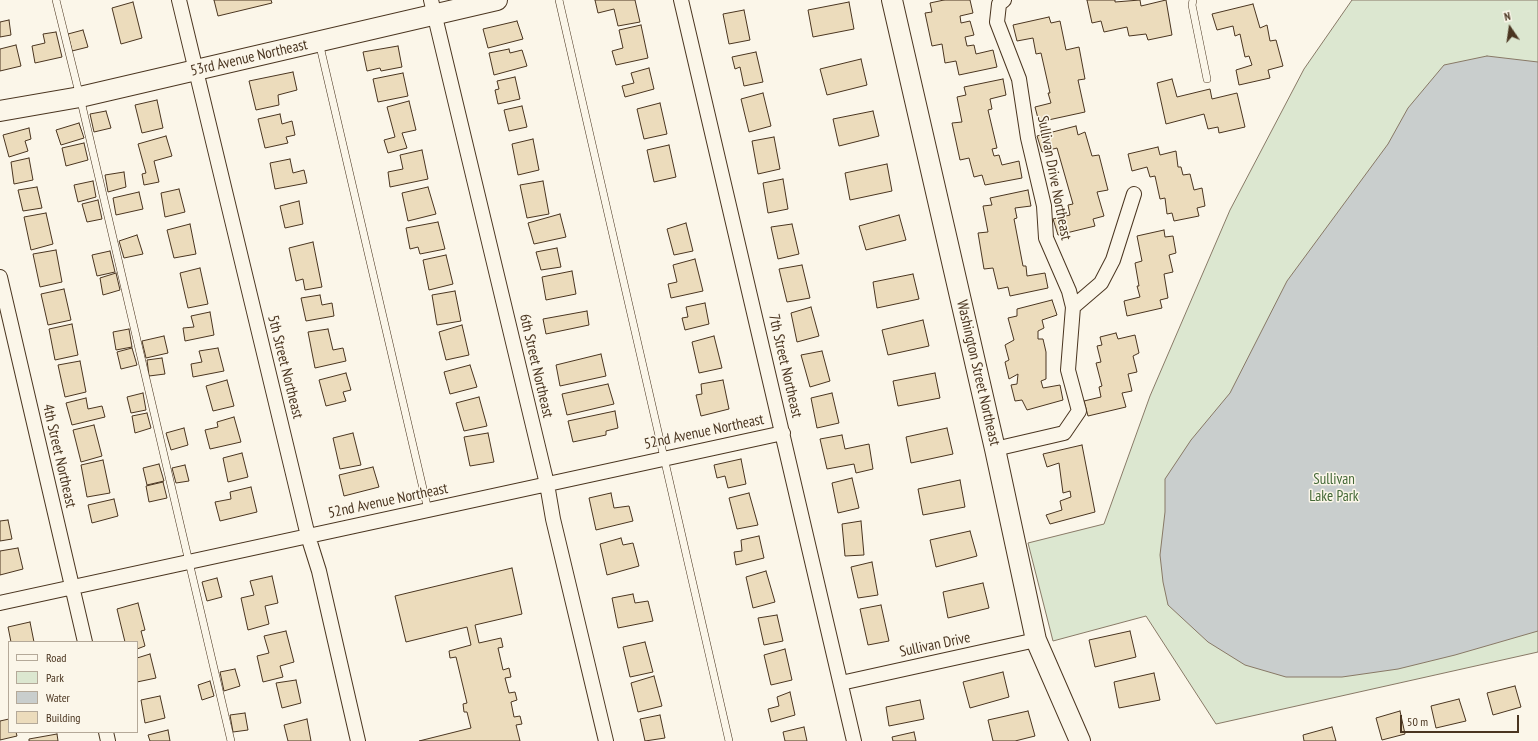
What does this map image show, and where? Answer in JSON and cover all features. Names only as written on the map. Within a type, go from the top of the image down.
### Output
[{"type":"street","name":"5th Street Northeast","points":[[179,0],[308,536],[319,572],[358,741]]},
{"type":"street","name":"53rd Avenue Northeast","points":[[0,110],[80,97],[319,42],[433,7],[498,0]]},
{"type":"street","name":"7th Street Northeast","points":[[681,0],[854,741]]},
{"type":"street","name":"Washington Street Northeast","points":[[892,0],[995,449],[1036,640],[1080,741]]},
{"type":"street","name":"Sullivan Drive Northeast","points":[[995,449],[1064,433],[1079,411],[1068,370],[1073,308],[1070,291],[1046,238],[1044,206],[1028,138],[1019,79],[997,22],[999,4],[1004,0]]},
{"type":"street","name":"6th Street Northeast","points":[[433,7],[606,741]]},
{"type":"street","points":[[1073,308],[1101,283],[1113,260],[1134,194]]},
{"type":"street","name":"4th Street Northeast","points":[[0,277],[85,641]]},
{"type":"street","name":"52nd Avenue Northeast","points":[[0,603],[783,433]]},
{"type":"street","name":"Sullivan Drive","points":[[841,683],[1036,640]]},
{"type":"lane","points":[[56,0],[231,741]]},
{"type":"lane","points":[[559,0],[729,741]]},
{"type":"lane","points":[[1193,0],[1192,5],[1207,79]]},
{"type":"lane","points":[[319,42],[428,510]]},
{"type":"green space","name":"Sullivan Lake Park","points":[[1352,0],[1538,0],[1538,652],[1216,724],[1146,616],[1053,641],[1028,543],[1104,524],[1150,396],[1230,210],[1304,69]]},
{"type":"water","name":"Sullivan Lake Park","points":[[1487,56],[1538,62],[1538,631],[1455,655],[1398,669],[1342,677],[1286,677],[1245,665],[1208,642],[1168,605],[1163,582],[1160,555],[1165,512],[1165,479],[1191,440],[1230,393],[1287,281],[1388,144],[1408,108],[1444,65]]},
{"type":"building","points":[[214,0],[271,0],[272,3],[218,16]]},
{"type":"building","points":[[595,0],[635,0],[640,22],[618,26],[614,9],[598,13]]},
{"type":"building","points":[[944,0],[970,0],[973,13],[960,16],[961,23],[970,21],[974,35],[965,37],[967,46],[974,45],[976,54],[993,50],[997,67],[959,75],[956,61],[945,63],[942,44],[932,46],[925,13],[932,12],[930,3]]},
{"type":"building","points":[[1087,0],[1115,0],[1115,2],[1140,0],[1141,6],[1166,0],[1172,35],[1148,40],[1146,34],[1129,36],[1127,27],[1104,32],[1101,21],[1092,23]]},
{"type":"building","points":[[133,2],[142,38],[121,44],[112,8]]},
{"type":"building","points":[[849,2],[854,29],[813,37],[808,10]]},
{"type":"building","points":[[1253,4],[1260,28],[1267,25],[1270,41],[1276,40],[1283,66],[1268,70],[1270,78],[1239,85],[1236,70],[1252,65],[1249,56],[1245,57],[1240,34],[1235,36],[1233,26],[1217,30],[1212,14]]},
{"type":"building","points":[[744,10],[750,40],[729,44],[723,14]]},
{"type":"building","points":[[1049,17],[1051,23],[1060,21],[1066,50],[1079,47],[1085,79],[1078,80],[1085,112],[1039,122],[1035,107],[1051,103],[1041,53],[1036,54],[1033,38],[1017,41],[1013,25]]},
{"type":"building","points":[[9,20],[11,35],[0,37],[0,22]]},
{"type":"building","points":[[517,21],[523,39],[488,48],[483,29]]},
{"type":"building","points":[[641,25],[648,58],[616,65],[612,51],[623,48],[619,30]]},
{"type":"building","points":[[83,30],[88,47],[72,51],[68,34]]},
{"type":"building","points":[[56,32],[62,57],[35,63],[32,46],[45,43],[43,34]]},
{"type":"building","points":[[16,45],[21,66],[0,71],[0,49]]},
{"type":"building","points":[[398,46],[402,67],[381,71],[380,68],[367,71],[363,52]]},
{"type":"building","points":[[509,49],[510,53],[522,50],[527,66],[494,75],[489,53]]},
{"type":"building","points":[[756,52],[763,82],[744,86],[740,67],[735,69],[732,57]]},
{"type":"building","points":[[861,59],[867,85],[827,95],[820,69]]},
{"type":"building","points":[[649,68],[654,89],[625,97],[622,86],[634,83],[631,73]]},
{"type":"building","points":[[293,72],[297,90],[278,95],[279,105],[256,110],[249,81]]},
{"type":"building","points":[[403,73],[408,96],[378,102],[373,79]]},
{"type":"building","points":[[515,77],[520,99],[498,104],[495,90],[499,89],[497,81]]},
{"type":"building","points":[[1003,79],[1006,95],[990,99],[992,109],[988,110],[997,148],[992,149],[994,156],[999,155],[1002,165],[1019,161],[1022,178],[985,185],[982,175],[974,177],[969,158],[960,160],[952,123],[962,122],[957,97],[966,95],[964,87]]},
{"type":"building","points":[[1172,79],[1177,97],[1210,89],[1212,99],[1237,93],[1245,127],[1219,133],[1218,127],[1208,129],[1204,114],[1166,124],[1157,83]]},
{"type":"building","points":[[763,93],[771,126],[749,132],[741,99]]},
{"type":"building","points":[[157,100],[163,128],[142,133],[135,105]]},
{"type":"building","points":[[409,101],[416,130],[402,133],[407,148],[388,153],[384,140],[395,137],[387,107]]},
{"type":"building","points":[[660,103],[667,134],[644,139],[637,109]]},
{"type":"building","points":[[522,106],[527,127],[509,131],[504,110]]},
{"type":"building","points":[[106,111],[111,128],[94,132],[90,114]]},
{"type":"building","points":[[873,111],[879,136],[839,146],[833,119]]},
{"type":"building","points":[[280,114],[282,124],[292,121],[295,135],[286,137],[288,143],[265,148],[258,119]]},
{"type":"building","points":[[79,123],[84,138],[61,145],[56,130]]},
{"type":"building","points":[[1076,126],[1078,135],[1085,132],[1092,156],[1099,155],[1108,190],[1097,192],[1104,216],[1093,219],[1095,226],[1058,235],[1053,219],[1070,215],[1068,205],[1073,204],[1057,148],[1042,152],[1037,136]]},
{"type":"building","points":[[29,128],[31,139],[25,141],[28,151],[9,157],[3,135]]},
{"type":"building","points":[[166,136],[172,156],[154,161],[159,182],[144,185],[142,174],[146,173],[138,144]]},
{"type":"building","points":[[774,137],[780,169],[758,174],[752,141]]},
{"type":"building","points":[[533,139],[539,170],[518,175],[512,144]]},
{"type":"building","points":[[84,143],[88,160],[66,166],[62,148]]},
{"type":"building","points":[[669,145],[676,177],[654,182],[647,150]]},
{"type":"building","points":[[1158,147],[1160,155],[1176,151],[1178,167],[1181,167],[1183,175],[1190,174],[1194,190],[1202,188],[1205,206],[1197,208],[1199,216],[1174,221],[1172,213],[1167,214],[1165,198],[1160,199],[1155,176],[1150,177],[1147,167],[1132,171],[1128,154]]},
{"type":"building","points":[[422,150],[428,179],[390,187],[388,172],[403,169],[400,155]]},
{"type":"building","points":[[29,158],[33,180],[14,184],[11,162]]},
{"type":"building","points":[[290,159],[293,173],[304,170],[307,183],[275,189],[270,163]]},
{"type":"building","points":[[887,164],[892,191],[850,200],[845,173]]},
{"type":"building","points":[[124,172],[126,187],[108,192],[105,175]]},
{"type":"building","points":[[783,179],[788,209],[768,213],[763,183]]},
{"type":"building","points":[[93,181],[96,197],[78,202],[74,185]]},
{"type":"building","points":[[543,181],[549,214],[527,218],[520,185]]},
{"type":"building","points":[[37,187],[42,208],[23,211],[18,190]]},
{"type":"building","points":[[428,187],[436,214],[408,221],[402,193]]},
{"type":"building","points":[[179,189],[185,212],[165,217],[161,193]]},
{"type":"building","points":[[1028,190],[1031,206],[1015,208],[1017,218],[1014,219],[1023,266],[1026,266],[1027,276],[1045,273],[1048,288],[1010,296],[1008,287],[998,289],[993,268],[984,269],[978,233],[988,232],[983,206],[992,205],[990,198]]},
{"type":"building","points":[[139,192],[143,209],[116,215],[113,198]]},
{"type":"building","points":[[98,200],[102,219],[87,222],[82,204]]},
{"type":"building","points":[[299,201],[303,224],[285,228],[280,206]]},
{"type":"building","points":[[46,213],[53,244],[31,250],[24,217]]},
{"type":"building","points":[[560,214],[566,237],[534,244],[528,223]]},
{"type":"building","points":[[899,215],[906,240],[866,250],[859,226]]},
{"type":"building","points":[[438,222],[445,249],[420,254],[418,247],[410,249],[406,228]]},
{"type":"building","points":[[686,223],[693,251],[674,255],[667,229]]},
{"type":"building","points":[[190,224],[196,254],[174,258],[167,230]]},
{"type":"building","points":[[792,224],[799,254],[778,259],[771,227]]},
{"type":"building","points":[[1164,230],[1165,237],[1173,236],[1176,253],[1169,255],[1173,272],[1164,274],[1168,298],[1160,300],[1162,308],[1127,316],[1124,301],[1140,297],[1137,286],[1139,286],[1135,263],[1142,261],[1137,236]]},
{"type":"building","points":[[137,235],[143,254],[124,258],[119,241]]},
{"type":"building","points":[[313,242],[322,287],[305,290],[303,279],[296,281],[289,248]]},
{"type":"building","points":[[557,248],[561,267],[541,270],[536,252]]},
{"type":"building","points":[[56,250],[62,282],[40,287],[33,254]]},
{"type":"building","points":[[110,251],[115,272],[97,276],[92,255]]},
{"type":"building","points":[[446,255],[453,284],[429,290],[423,260]]},
{"type":"building","points":[[695,259],[703,291],[671,298],[668,284],[677,282],[673,265]]},
{"type":"building","points":[[802,265],[810,298],[787,302],[779,269]]},
{"type":"building","points":[[200,268],[208,304],[188,308],[180,273]]},
{"type":"building","points":[[572,271],[576,294],[546,300],[542,277]]},
{"type":"building","points":[[116,273],[120,290],[103,295],[100,278]]},
{"type":"building","points":[[913,274],[919,299],[877,308],[873,282]]},
{"type":"building","points":[[64,289],[71,320],[48,325],[41,294]]},
{"type":"building","points":[[455,291],[461,321],[437,325],[432,295]]},
{"type":"building","points":[[320,295],[322,305],[332,303],[334,316],[306,321],[301,298]]},
{"type":"building","points":[[1052,300],[1057,315],[1042,320],[1044,328],[1038,331],[1038,339],[1043,339],[1046,352],[1046,379],[1041,381],[1043,388],[1060,385],[1063,400],[1027,410],[1022,400],[1015,401],[1011,385],[1017,384],[1018,374],[1009,379],[1005,362],[1009,360],[1005,345],[1014,340],[1008,318],[1017,316],[1017,309]]},
{"type":"building","points":[[705,303],[709,324],[685,330],[682,318],[688,317],[686,307]]},
{"type":"building","points":[[811,307],[819,336],[797,342],[791,313]]},
{"type":"building","points":[[587,311],[589,325],[546,334],[543,319]]},
{"type":"building","points":[[210,312],[214,335],[185,341],[183,328],[194,327],[191,316]]},
{"type":"building","points":[[923,320],[929,346],[888,355],[882,330]]},
{"type":"building","points":[[72,324],[78,355],[55,360],[49,329]]},
{"type":"building","points":[[462,325],[469,355],[446,360],[439,332]]},
{"type":"building","points":[[129,329],[132,347],[116,350],[113,332]]},
{"type":"building","points":[[328,329],[333,350],[343,348],[346,361],[315,368],[308,332]]},
{"type":"building","points":[[1116,333],[1118,339],[1135,335],[1139,353],[1133,356],[1137,372],[1128,374],[1132,391],[1122,393],[1126,407],[1088,416],[1084,401],[1101,397],[1099,387],[1102,386],[1096,363],[1101,362],[1097,346],[1102,345],[1100,337]]},
{"type":"building","points":[[164,336],[168,353],[146,358],[142,341]]},
{"type":"building","points":[[714,336],[722,368],[699,373],[692,342]]},
{"type":"building","points":[[132,348],[137,365],[121,369],[117,352]]},
{"type":"building","points":[[218,348],[224,371],[193,377],[191,364],[202,362],[199,351]]},
{"type":"building","points":[[822,351],[830,381],[810,387],[801,355]]},
{"type":"building","points":[[601,354],[606,376],[560,386],[556,365]]},
{"type":"building","points":[[162,358],[165,374],[149,376],[147,360]]},
{"type":"building","points":[[80,361],[86,392],[65,397],[58,365]]},
{"type":"building","points":[[470,365],[477,387],[450,394],[444,372]]},
{"type":"building","points":[[346,373],[351,390],[343,392],[346,401],[326,406],[319,380]]},
{"type":"building","points":[[935,373],[940,398],[898,406],[893,381]]},
{"type":"building","points":[[227,380],[234,406],[213,411],[206,386]]},
{"type":"building","points":[[723,380],[729,409],[701,416],[696,395],[702,394],[701,384]]},
{"type":"building","points":[[608,384],[614,404],[567,415],[562,394]]},
{"type":"building","points":[[143,393],[146,410],[131,413],[127,397]]},
{"type":"building","points":[[832,393],[839,423],[817,428],[811,398]]},
{"type":"building","points":[[479,397],[487,426],[464,431],[456,403]]},
{"type":"building","points":[[86,398],[88,409],[102,406],[105,417],[72,425],[66,403]]},
{"type":"building","points":[[615,411],[618,428],[606,431],[606,435],[573,442],[568,421]]},
{"type":"building","points":[[147,413],[151,428],[135,433],[132,416]]},
{"type":"building","points":[[234,417],[241,442],[210,449],[205,430],[218,427],[217,422]]},
{"type":"building","points":[[94,425],[102,456],[81,462],[73,430]]},
{"type":"building","points":[[184,428],[188,445],[171,450],[166,433]]},
{"type":"building","points":[[947,428],[953,454],[911,463],[906,437]]},
{"type":"building","points":[[353,433],[361,465],[340,469],[333,438]]},
{"type":"building","points":[[488,433],[494,462],[470,466],[464,437]]},
{"type":"building","points":[[842,435],[845,449],[869,444],[873,469],[856,473],[854,464],[827,469],[820,439]]},
{"type":"building","points":[[1082,445],[1095,512],[1050,524],[1046,515],[1062,510],[1060,501],[1071,497],[1070,491],[1063,493],[1059,463],[1047,467],[1043,454]]},
{"type":"building","points":[[242,453],[248,477],[228,482],[223,458]]},
{"type":"building","points":[[741,459],[746,484],[728,488],[725,476],[717,478],[714,465]]},
{"type":"building","points":[[103,460],[110,493],[87,497],[81,465]]},
{"type":"building","points":[[159,464],[164,481],[147,485],[143,468]]},
{"type":"building","points":[[185,465],[189,481],[176,483],[172,468]]},
{"type":"building","points":[[373,467],[379,487],[344,496],[339,475]]},
{"type":"building","points":[[852,478],[859,508],[838,513],[832,483]]},
{"type":"building","points":[[960,480],[965,507],[923,515],[918,489]]},
{"type":"building","points":[[163,482],[167,498],[149,502],[146,486]]},
{"type":"building","points":[[251,487],[257,512],[220,521],[215,502],[231,499],[230,492]]},
{"type":"building","points":[[611,493],[614,508],[629,506],[633,521],[596,530],[589,498]]},
{"type":"building","points":[[749,493],[758,525],[737,529],[729,498]]},
{"type":"building","points":[[114,499],[118,516],[92,523],[88,505]]},
{"type":"building","points":[[8,520],[12,539],[0,541],[0,521]]},
{"type":"building","points":[[861,521],[864,555],[845,556],[842,524]]},
{"type":"building","points":[[970,531],[977,556],[936,567],[930,540]]},
{"type":"building","points":[[759,536],[764,558],[736,565],[734,552],[742,551],[741,540]]},
{"type":"building","points":[[621,538],[623,545],[633,543],[639,566],[607,575],[600,544]]},
{"type":"building","points":[[18,548],[23,569],[0,575],[0,551]]},
{"type":"building","points":[[872,562],[878,595],[858,598],[851,567]]},
{"type":"building","points":[[512,568],[522,614],[475,625],[479,643],[501,638],[503,647],[498,648],[503,670],[509,668],[511,677],[505,678],[509,693],[515,692],[517,700],[511,702],[514,717],[520,716],[522,724],[516,725],[520,741],[419,741],[471,728],[467,712],[464,712],[463,704],[467,703],[456,657],[450,658],[449,651],[471,645],[467,627],[406,642],[395,596]]},
{"type":"building","points":[[766,571],[775,602],[753,608],[746,577]]},
{"type":"building","points":[[272,576],[278,603],[265,606],[269,624],[248,630],[241,598],[254,595],[250,581]]},
{"type":"building","points":[[217,578],[222,597],[207,601],[202,582]]},
{"type":"building","points":[[983,583],[989,608],[948,618],[943,592]]},
{"type":"building","points":[[633,594],[635,603],[648,601],[653,621],[618,628],[612,598]]},
{"type":"building","points":[[138,603],[145,630],[141,631],[145,646],[138,649],[138,641],[125,641],[117,609]]},
{"type":"building","points":[[881,605],[889,641],[868,645],[860,609]]},
{"type":"building","points":[[777,615],[783,641],[764,645],[758,618]]},
{"type":"building","points":[[30,622],[34,641],[11,641],[8,627]]},
{"type":"building","points":[[286,631],[294,662],[280,666],[283,677],[263,682],[257,656],[269,653],[264,636]]},
{"type":"building","points":[[1130,631],[1136,657],[1095,667],[1089,640]]},
{"type":"building","points":[[645,642],[653,672],[630,677],[623,647]]},
{"type":"building","points":[[785,649],[792,680],[771,685],[764,655]]},
{"type":"building","points":[[150,654],[156,678],[138,682],[138,658]]},
{"type":"building","points":[[235,669],[240,686],[224,691],[220,672]]},
{"type":"building","points":[[1003,672],[1009,697],[970,708],[963,682]]},
{"type":"building","points":[[1154,673],[1160,700],[1119,708],[1114,682]]},
{"type":"building","points":[[654,676],[662,706],[638,712],[631,683]]},
{"type":"building","points":[[296,680],[301,703],[282,708],[276,683]]},
{"type":"building","points":[[210,681],[214,696],[202,700],[198,685]]},
{"type":"building","points":[[1515,686],[1521,707],[1493,715],[1487,693]]},
{"type":"building","points":[[790,692],[795,715],[771,722],[768,709],[779,706],[777,697]]},
{"type":"building","points":[[160,696],[165,718],[145,723],[141,700]]},
{"type":"building","points":[[1459,699],[1466,721],[1436,728],[1431,706]]},
{"type":"building","points":[[920,700],[924,719],[889,726],[886,707]]},
{"type":"building","points":[[1028,711],[1035,736],[1015,741],[993,741],[988,720]]},
{"type":"building","points":[[1400,711],[1405,734],[1382,740],[1376,718]]},
{"type":"building","points":[[245,713],[248,730],[233,732],[230,715]]},
{"type":"building","points":[[660,715],[665,738],[645,741],[640,719]]},
{"type":"building","points":[[8,719],[8,733],[16,733],[17,736],[0,740],[0,721]]},
{"type":"building","points":[[307,719],[311,741],[288,741],[284,725]]},
{"type":"building","points":[[804,727],[807,741],[785,741],[783,732]]},
{"type":"building","points":[[1332,727],[1336,741],[1304,741],[1303,735]]},
{"type":"building","points":[[168,730],[170,741],[150,741],[148,735]]},
{"type":"building","points":[[914,732],[916,741],[893,741],[892,737]]},
{"type":"building","points":[[57,734],[58,741],[29,741],[29,739]]}]
